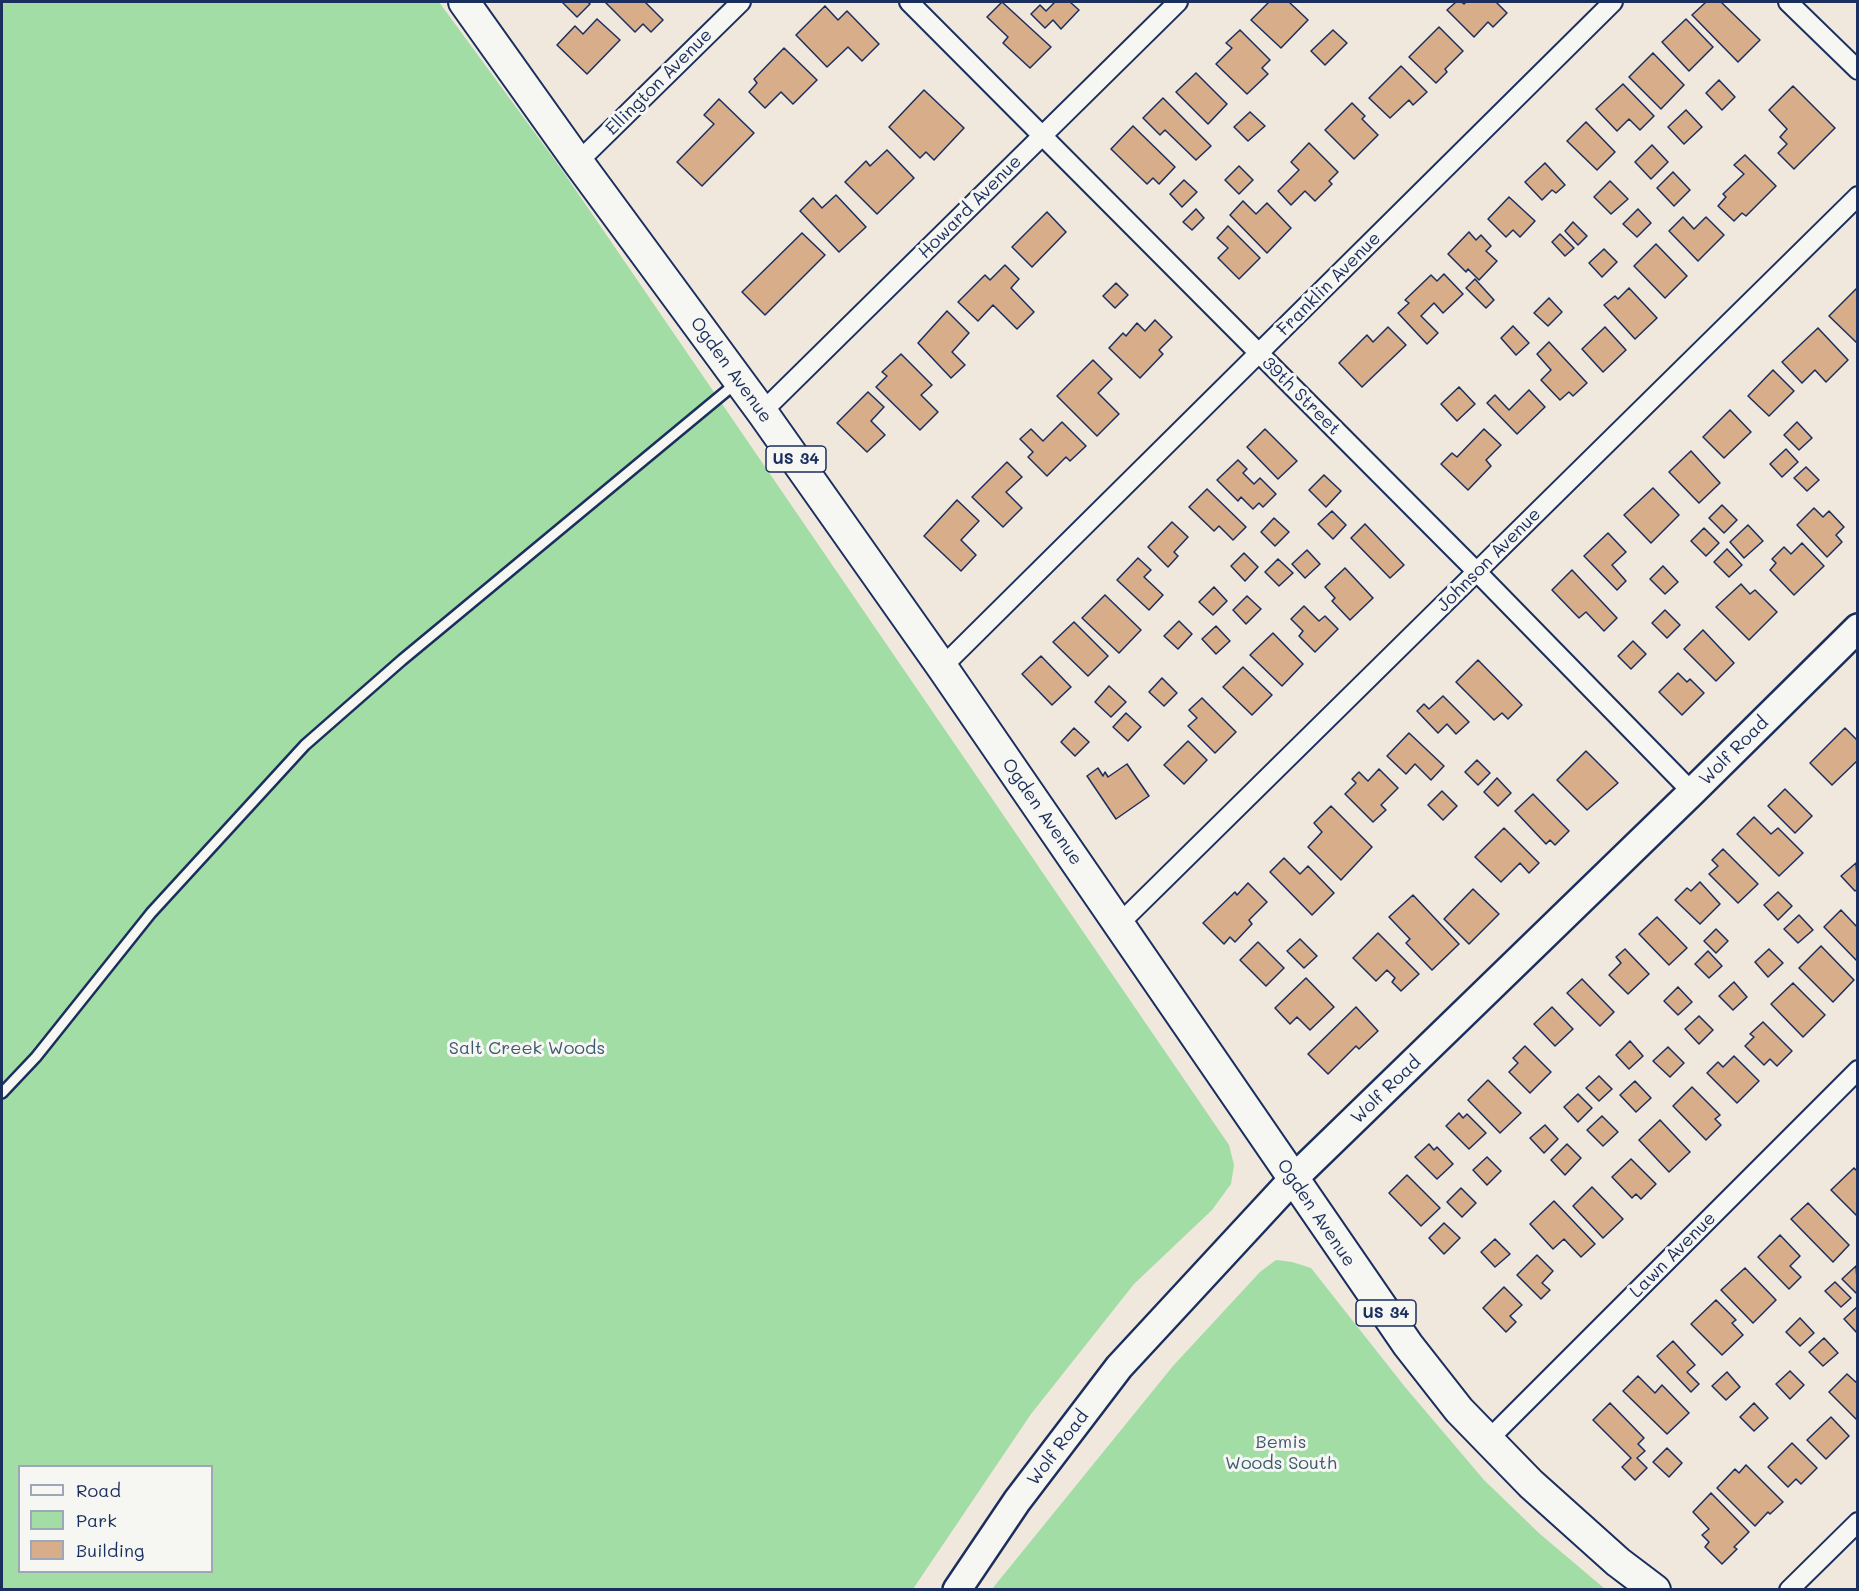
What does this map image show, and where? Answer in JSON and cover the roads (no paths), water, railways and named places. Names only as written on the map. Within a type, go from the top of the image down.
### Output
[{"type":"main road","name":"Ogden Avenue","points":[[464,2],[578,162],[739,380],[942,667],[1408,1345],[1459,1410],[1488,1440],[1574,1524],[1655,1590]]},
{"type":"main road","name":"Wolf Road","points":[[957,1590],[1017,1501],[1119,1367],[1293,1179],[1692,792],[1857,628]]},
{"type":"street","name":"Ellington Avenue","points":[[578,162],[741,2]]},
{"type":"street","name":"39th Street","points":[[909,2],[1477,572],[1692,792]]},
{"type":"street","name":"Howard Avenue","points":[[762,412],[1178,2]]},
{"type":"street","name":"Franklin Avenue","points":[[942,667],[1613,2]]},
{"type":"street","points":[[1788,2],[1857,70]]},
{"type":"street","name":"Johnson Avenue","points":[[1119,924],[1857,196]]},
{"type":"street","name":"Lawn Avenue","points":[[1488,1440],[1857,1070]]},
{"type":"street","points":[[1789,1590],[1857,1522]]},
{"type":"lane","points":[[2,1093],[36,1058],[151,913],[305,745],[402,660],[739,380]]},
{"type":"park label","name":"Salt Creek Woods","points":[[527,1048]]},
{"type":"park label","name":"Bemis Woods South","points":[[1281,1452]]}]
